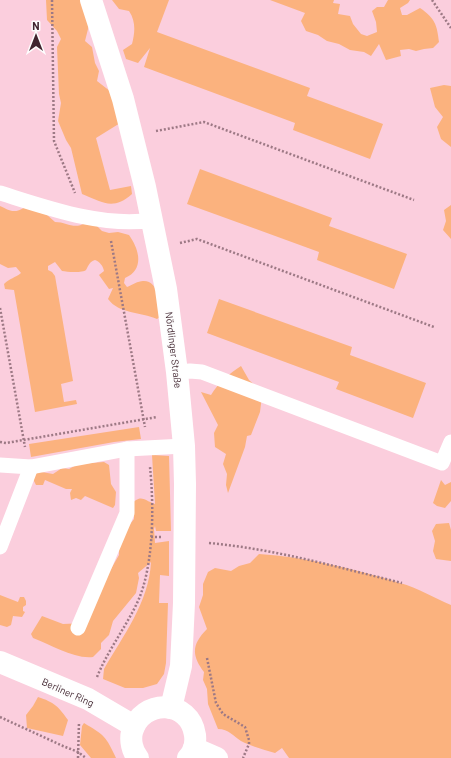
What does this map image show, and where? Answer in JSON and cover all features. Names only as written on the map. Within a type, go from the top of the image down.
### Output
[{"type":"street","name":"Nördlinger Straße","points":[[91,0],[123,99],[153,220],[166,289],[177,372],[184,446],[184,603],[181,666],[171,708]]},
{"type":"street","name":"Berliner Ring","points":[[0,662],[88,699],[134,726]]},
{"type":"street","points":[[138,758],[132,746],[131,735],[134,726],[141,716],[150,710],[162,707],[177,710],[187,717],[192,724],[195,740],[191,753],[217,758]]},
{"type":"lane","points":[[0,193],[85,218],[121,222],[153,220]]},
{"type":"lane","points":[[177,372],[202,372],[442,463],[451,442]]},
{"type":"lane","points":[[0,465],[31,467],[127,449],[184,446]]},
{"type":"lane","points":[[78,628],[127,513],[127,449]]},
{"type":"lane","points":[[0,547],[31,467]]},
{"type":"path","points":[[52,0],[54,141],[85,218]]},
{"type":"path","points":[[432,0],[451,28]]},
{"type":"path","points":[[133,139],[149,133],[204,122],[414,200]]},
{"type":"path","points":[[158,248],[197,240],[434,327]]},
{"type":"path","points":[[111,241],[146,434]]},
{"type":"path","points":[[0,308],[24,440]]},
{"type":"path","points":[[0,442],[24,440],[144,419],[181,415]]},
{"type":"path","points":[[78,758],[78,723],[100,669],[138,600],[145,579],[151,537],[152,502],[149,463]]},
{"type":"path","points":[[208,543],[243,546],[280,553],[402,583]]},
{"type":"path","points":[[206,654],[216,703],[223,714],[245,727],[249,744],[243,758]]},
{"type":"path","points":[[0,717],[78,752],[86,758]]},
{"type":"shaded area","points":[[46,0],[87,0],[89,25],[85,41],[92,47],[95,63],[99,71],[97,81],[115,95],[125,120],[96,138],[110,190],[131,186],[132,194],[119,202],[113,204],[102,202],[82,194],[71,148],[58,121],[61,103],[59,94],[57,47],[61,39],[57,31],[47,20]]},
{"type":"shaded area","points":[[112,0],[169,0],[157,32],[310,88],[307,96],[383,124],[370,159],[293,130],[295,123],[144,67],[150,48],[138,63],[126,59],[123,50],[132,44],[134,36],[134,23],[129,11],[119,9]]},
{"type":"shaded area","points":[[270,0],[334,0],[333,3],[340,4],[338,14],[350,16],[353,24],[361,34],[367,36],[377,32],[376,22],[372,11],[377,7],[384,7],[388,0],[410,0],[400,8],[402,15],[407,15],[420,8],[429,15],[434,22],[439,42],[433,48],[416,51],[409,49],[400,50],[401,56],[386,60],[379,44],[371,56],[364,52],[350,50],[306,31],[301,21],[305,13]]},
{"type":"shaded area","points":[[444,85],[451,86],[451,147],[441,139],[437,127],[443,117],[435,107],[430,88]]},
{"type":"shaded area","points":[[200,169],[332,218],[329,226],[407,254],[394,289],[317,260],[319,252],[187,204]]},
{"type":"shaded area","points":[[451,205],[451,239],[443,230],[446,221],[444,210]]},
{"type":"shaded area","points":[[0,206],[12,211],[25,207],[46,214],[55,222],[74,226],[85,223],[97,226],[102,231],[109,233],[118,232],[129,235],[133,240],[137,252],[138,264],[131,274],[125,278],[124,283],[127,287],[143,281],[148,282],[152,284],[158,294],[161,316],[157,319],[124,310],[113,304],[108,299],[113,288],[109,289],[99,275],[104,271],[103,267],[95,260],[89,264],[86,270],[82,272],[62,271],[55,262],[48,266],[48,270],[55,276],[73,381],[61,384],[64,402],[76,400],[77,404],[35,412],[14,290],[5,289],[4,284],[21,273],[16,267],[8,268],[0,264]]},
{"type":"shaded area","points":[[219,299],[352,347],[350,355],[426,383],[413,418],[336,389],[339,382],[207,333]]},
{"type":"shaded area","points":[[241,366],[249,380],[257,387],[262,396],[260,412],[251,435],[247,436],[245,447],[228,493],[226,485],[227,474],[223,464],[226,454],[215,447],[214,433],[218,425],[201,392],[211,395],[224,379]]},
{"type":"shaded area","points":[[139,427],[141,439],[114,442],[31,457],[29,444]]},
{"type":"shaded area","points":[[152,455],[169,456],[171,531],[156,531],[155,526],[154,529],[155,543],[169,541],[169,576],[160,575],[159,603],[168,603],[166,663],[164,674],[157,684],[143,688],[125,688],[103,679],[104,669],[127,631],[140,605],[149,577],[151,562],[138,573],[139,578],[136,593],[113,621],[109,635],[101,643],[101,649],[93,657],[70,654],[33,638],[31,634],[42,616],[63,624],[85,623],[104,581],[119,555],[119,538],[134,519],[134,508],[131,504],[138,499],[143,499],[155,504]]},
{"type":"shaded area","points":[[104,462],[109,465],[111,484],[116,492],[115,505],[113,508],[85,496],[81,500],[76,498],[71,500],[70,493],[72,489],[66,489],[45,480],[43,485],[36,485],[33,479],[36,471],[53,474],[62,468],[69,469],[78,464]]},
{"type":"shaded area","points":[[441,480],[445,485],[451,482],[451,501],[445,508],[437,506],[433,503]]},
{"type":"shaded area","points":[[449,523],[451,530],[451,561],[436,559],[433,551],[435,541],[432,531],[436,524]]},
{"type":"shaded area","points":[[259,554],[330,564],[366,573],[407,585],[451,605],[451,758],[289,758],[282,748],[275,753],[266,751],[241,741],[225,730],[218,729],[208,704],[207,689],[203,680],[204,672],[195,655],[198,640],[207,629],[199,607],[203,595],[203,584],[208,572],[215,568],[231,571],[239,566],[250,563]]},
{"type":"shaded area","points":[[0,595],[18,602],[20,597],[24,597],[26,601],[26,605],[23,607],[23,611],[25,612],[22,617],[13,616],[11,625],[7,627],[0,625]]},
{"type":"shaded area","points":[[38,697],[56,706],[68,720],[63,736],[27,728],[26,715]]},
{"type":"shaded area","points":[[84,723],[96,730],[107,740],[116,758],[91,758],[80,745],[82,726]]}]
